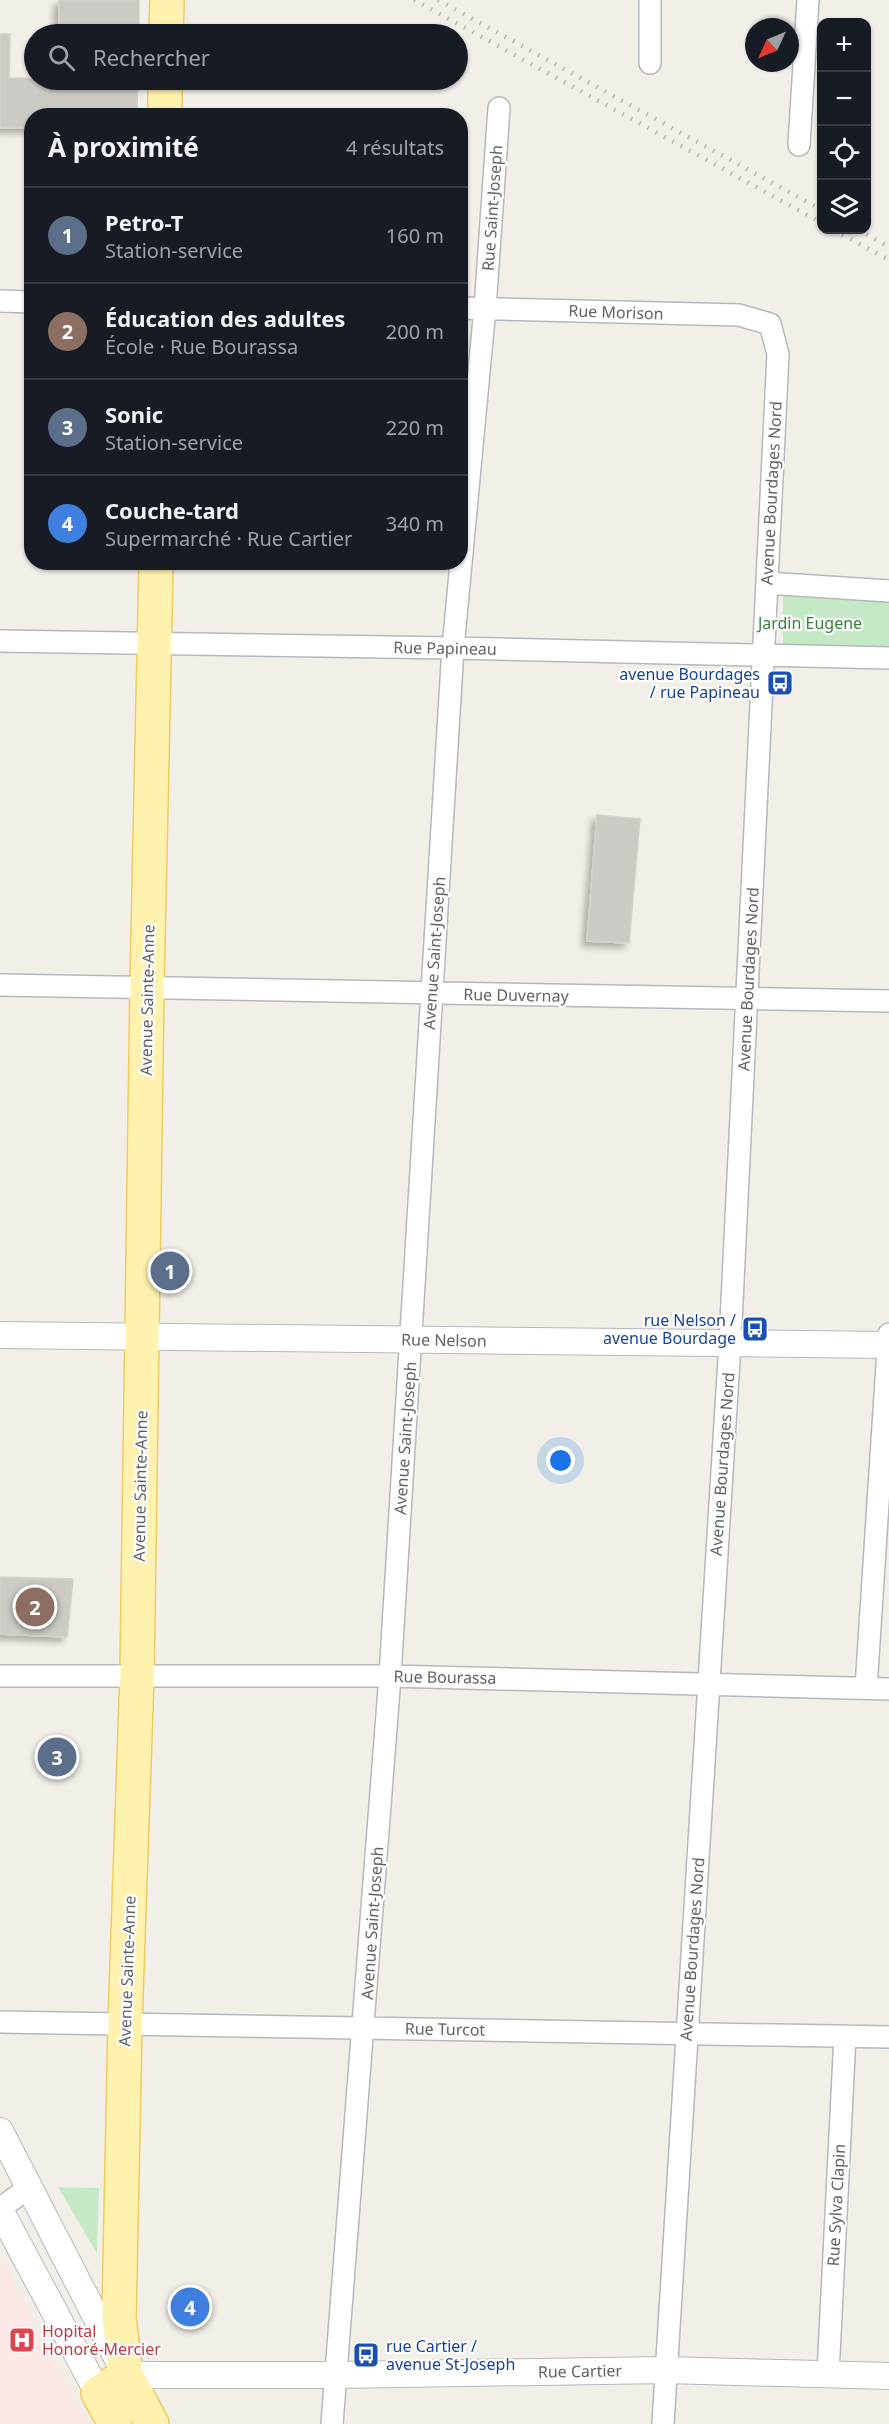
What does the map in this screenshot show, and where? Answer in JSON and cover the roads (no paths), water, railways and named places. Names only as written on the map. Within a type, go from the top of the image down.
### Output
[{"type":"main road","points":[[166,24],[167,0]]},
{"type":"main road","points":[[165,90],[165,108]]},
{"type":"main road","name":"Avenue Sainte-Anne","points":[[126,2374],[119,2318],[125,2024],[137,1676],[156,570]]},
{"type":"main road","points":[[115,2424],[98,2393],[126,2374],[152,2424]]},
{"type":"street","points":[[650,0],[650,63]]},
{"type":"street","points":[[799,145],[808,0]]},
{"type":"street","name":"Rue Saint-Joseph","points":[[485,308],[499,108]]},
{"type":"street","points":[[0,301],[24,302]]},
{"type":"street","name":"Rue Morison","points":[[468,308],[739,315],[770,324]]},
{"type":"street","name":"Avenue Saint-Joseph","points":[[468,489],[485,308]]},
{"type":"street","name":"Avenue Bourdages Nord","points":[[663,2424],[729,1343],[747,998],[778,354],[770,324]]},
{"type":"street","name":"Avenue Saint-Joseph","points":[[332,2424],[390,1676],[453,648],[460,570]]},
{"type":"street","points":[[767,583],[889,591]]},
{"type":"street","name":"Rue Papineau","points":[[0,641],[154,642],[889,658]]},
{"type":"street","name":"Rue Duvernay","points":[[0,985],[889,1001]]},
{"type":"street","points":[[866,1688],[889,1334]]},
{"type":"street","name":"Rue Nelson","points":[[0,1335],[889,1345]]},
{"type":"street","name":"Rue Bourassa","points":[[0,1676],[390,1676],[889,1689]]},
{"type":"street","name":"Rue Turcot","points":[[0,2022],[889,2037]]},
{"type":"street","name":"Rue Sylva Clapin","points":[[828,2374],[844,2036]]},
{"type":"street","points":[[0,2131],[126,2374]]},
{"type":"street","points":[[29,2187],[0,2210],[98,2393]]},
{"type":"street","name":"Rue Cartier","points":[[126,2374],[334,2375],[666,2370],[889,2376]]},
{"type":"railway","points":[[414,0],[458,24]]},
{"type":"railway","points":[[438,0],[817,207]]},
{"type":"railway","points":[[468,30],[817,220]]},
{"type":"railway","points":[[841,234],[889,260]]},
{"type":"railway","points":[[865,234],[889,247]]},
{"type":"place","name":"avenue Bourdages / rue Papineau","points":[[780,683]]},
{"type":"place","name":"Petro-T","points":[[170,1271]]},
{"type":"place","name":"rue Nelson / avenue Bourdage","points":[[755,1329]]},
{"type":"place","name":"Éducation des adultes","points":[[35,1607]]},
{"type":"place","name":"Sonic","points":[[57,1757]]},
{"type":"place","name":"Couche-tard","points":[[190,2307]]},
{"type":"place","name":"Hopital Honoré-Mercier","points":[[22,2340]]},
{"type":"place","name":"rue Cartier / avenue St-Joseph","points":[[366,2355]]},
{"type":"park label","name":"Jardin Eugene","points":[[810,623]]}]
